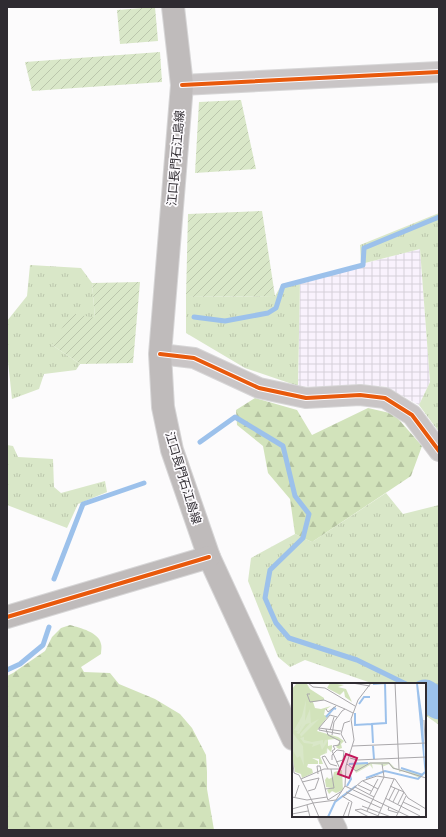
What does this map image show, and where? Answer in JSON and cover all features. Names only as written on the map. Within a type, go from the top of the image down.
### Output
[{"type":"main road","name":"江口長門石江島線","points":[[174,7],[182,85],[160,354],[163,407],[172,450],[209,558],[292,736]]},
{"type":"main road","points":[[7,617],[209,558]]},
{"type":"main road","points":[[330,817],[336,830]]},
{"type":"street","points":[[182,85],[439,72]]},
{"type":"street","points":[[160,354],[194,358],[260,388],[306,398],[360,395],[385,398],[412,415],[439,451]]},
{"type":"shaded area","points":[[420,249],[430,382],[419,405],[384,386],[331,388],[298,386],[300,280]]},
{"type":"green space","points":[[155,7],[158,41],[120,44],[117,10]]},
{"type":"green space","points":[[160,52],[162,82],[32,91],[25,62]]},
{"type":"green space","points":[[241,100],[256,169],[195,173],[199,102]]},
{"type":"green space","points":[[262,211],[275,296],[186,297],[188,214]]},
{"type":"green space","points":[[439,213],[439,432],[419,405],[430,382],[420,249],[361,264],[360,245]]},
{"type":"green space","points":[[30,265],[81,268],[92,283],[95,318],[52,345],[80,364],[76,370],[44,374],[39,389],[12,399],[7,352],[7,321],[27,296]]},
{"type":"green space","points":[[300,280],[298,386],[245,368],[186,333],[186,297],[275,296],[282,284]]},
{"type":"green space","points":[[140,282],[133,363],[80,364],[52,345],[71,313],[95,318],[92,283]]},
{"type":"green space","points":[[255,398],[297,410],[312,435],[368,408],[394,414],[422,446],[411,476],[312,542],[295,534],[290,499],[268,473],[263,446],[237,425],[236,410]]},
{"type":"green space","points":[[7,445],[13,446],[18,457],[53,459],[54,487],[61,493],[105,481],[107,492],[78,504],[67,528],[7,505]]},
{"type":"green space","points":[[386,493],[403,514],[439,505],[439,725],[426,716],[426,683],[371,683],[305,660],[290,667],[278,657],[248,581],[251,558],[295,534],[312,542]]},
{"type":"green space","points":[[70,625],[84,629],[97,636],[100,640],[101,654],[81,667],[84,672],[110,673],[119,684],[155,699],[180,714],[192,728],[206,755],[207,789],[214,830],[7,830],[7,676],[45,651],[52,637],[61,628]]},
{"type":"waterway","points":[[194,317],[225,321],[268,313],[276,308],[283,286],[363,265],[364,248],[439,217]]},
{"type":"waterway","points":[[200,442],[235,417],[283,446],[295,496],[309,514],[303,538],[270,570],[265,598],[276,623],[289,638],[357,660],[404,683]]},
{"type":"waterway","points":[[54,579],[83,504],[144,483]]},
{"type":"waterway","points":[[7,670],[20,664],[43,645],[49,627]]},
{"type":"waterway","points":[[426,696],[439,704]]},
{"type":"cycle path","points":[[182,85],[439,72]]},
{"type":"cycle path","points":[[160,354],[194,358],[259,388],[306,398],[360,395],[385,398],[412,415],[439,451]]},
{"type":"cycle path","points":[[7,617],[209,557]]}]
